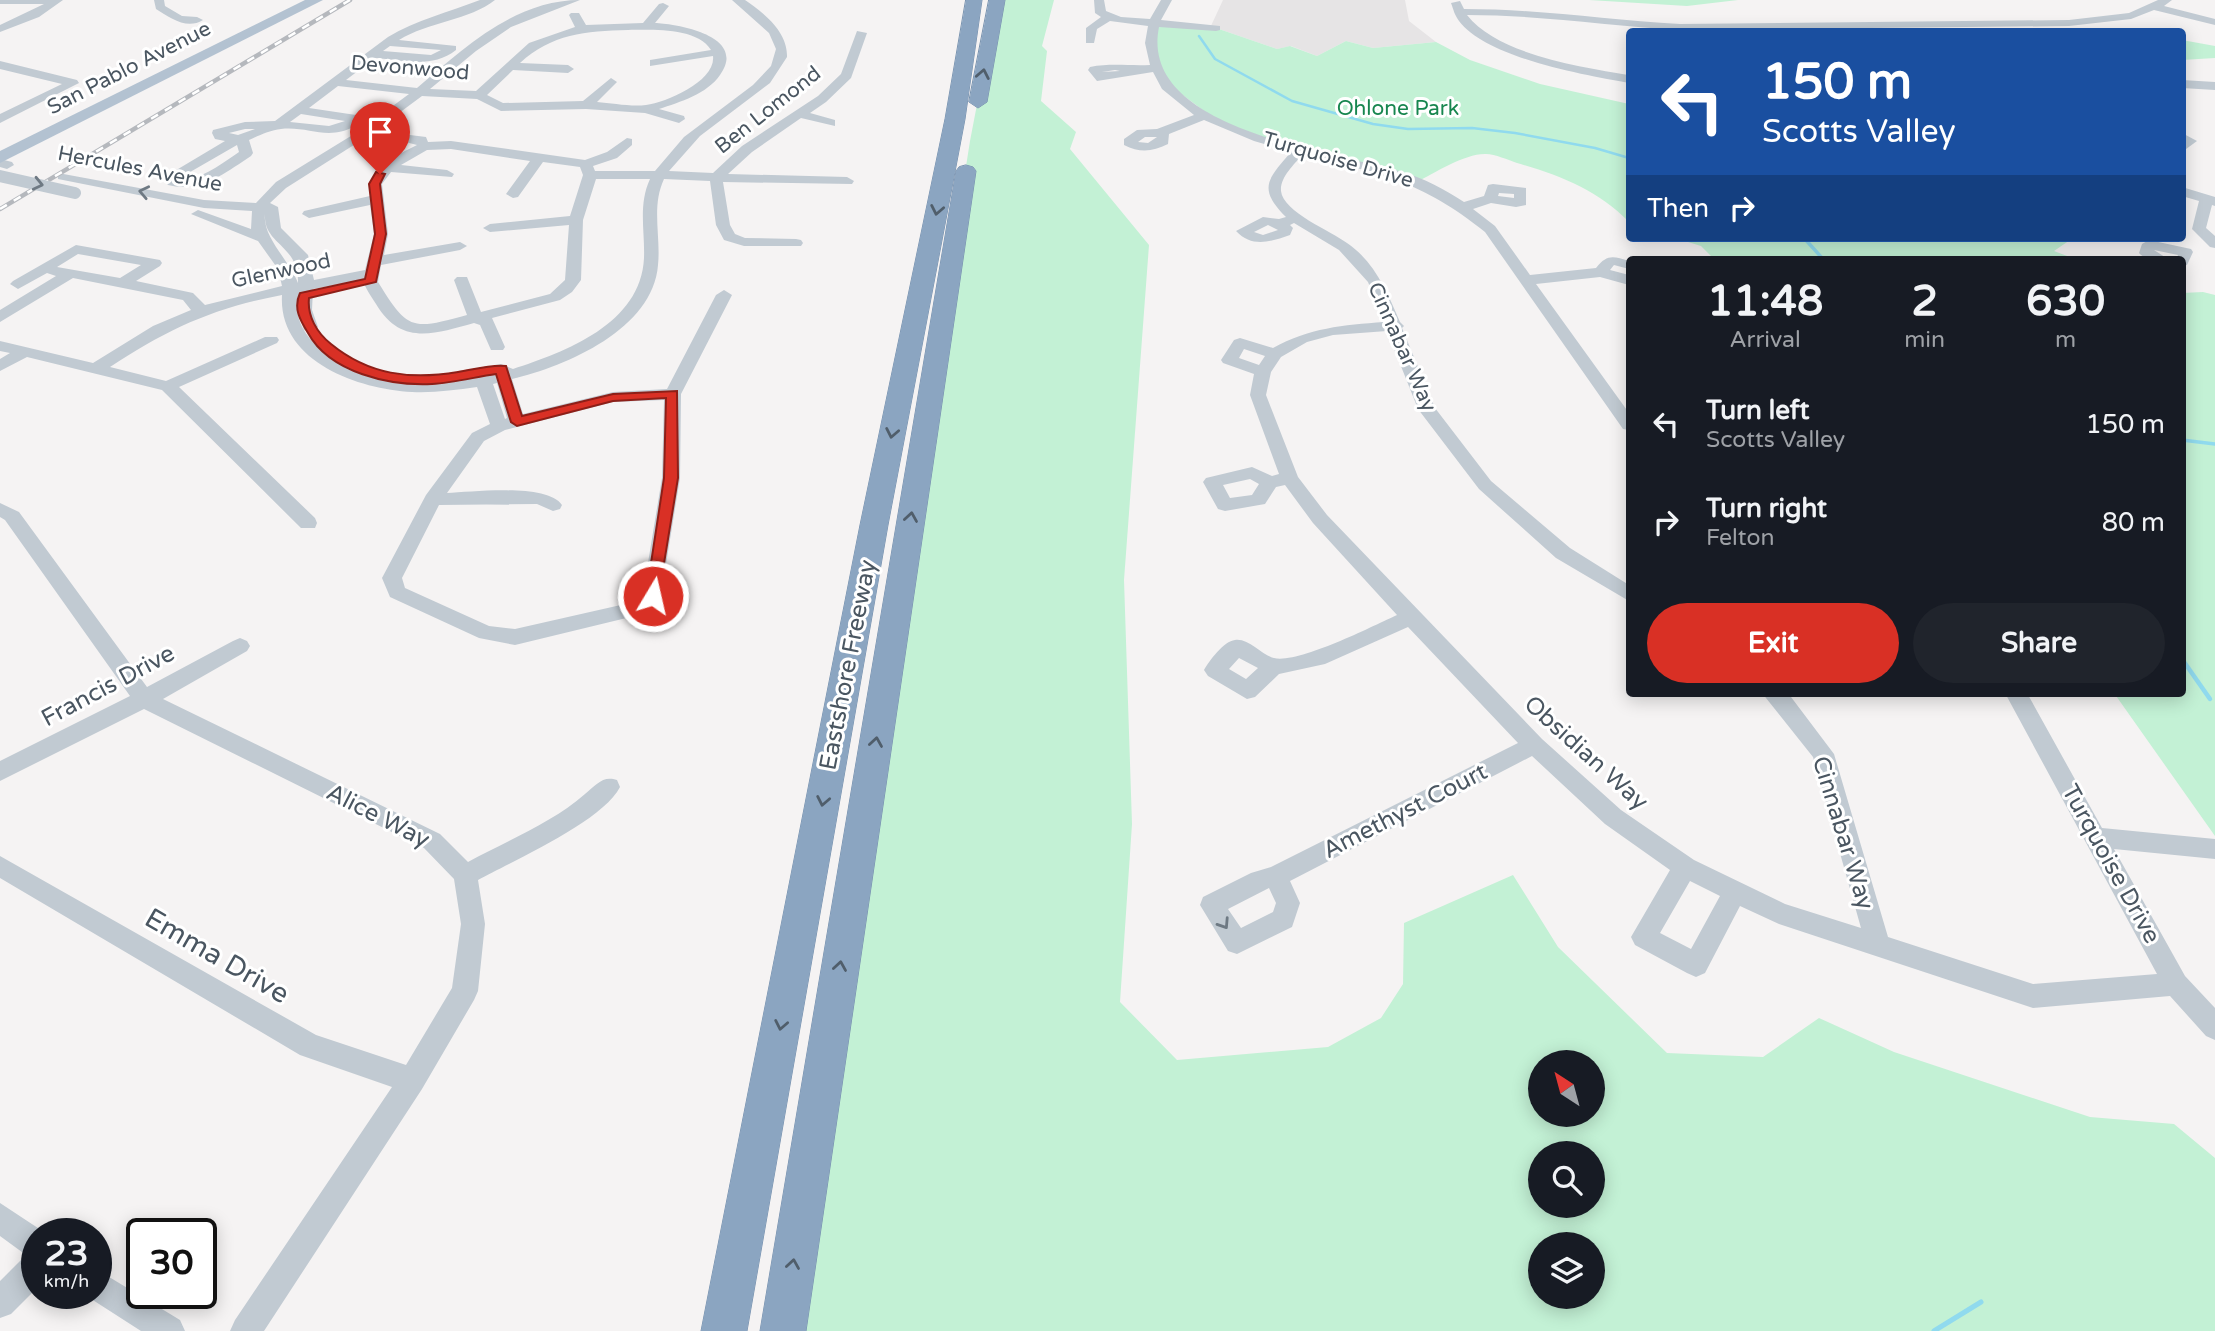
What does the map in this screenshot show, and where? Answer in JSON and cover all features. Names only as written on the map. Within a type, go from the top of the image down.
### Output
[{"type":"highway","name":"Eastshore Freeway","points":[[783,1331],[973,128],[997,0]]},
{"type":"highway","name":"Eastshore Freeway","points":[[724,1331],[869,553],[955,119],[970,7]]},
{"type":"main road","name":"San Pablo Avenue","points":[[0,148],[305,0]]},
{"type":"main road","name":"San Pablo Avenue","points":[[2,165],[316,0]]},
{"type":"street","points":[[159,0],[160,7],[174,17],[197,20]]},
{"type":"street","name":"Devonwood","points":[[242,139],[246,153],[202,180],[182,185],[170,178],[215,150],[242,139],[277,126],[412,27],[442,19],[490,0]]},
{"type":"street","points":[[201,209],[239,202],[279,186],[428,90],[494,32],[542,9],[575,0]]},
{"type":"street","points":[[266,210],[288,187],[428,90],[501,33],[546,11],[590,0]]},
{"type":"street","points":[[266,210],[275,232],[295,250],[304,264],[290,320],[306,343],[336,369],[379,384],[428,387],[502,373],[565,348],[597,330],[618,311],[634,290],[639,271],[640,201],[678,142],[720,106],[754,83],[767,70],[773,58],[774,47],[770,38],[726,0]]},
{"type":"street","points":[[653,178],[686,143],[728,107],[761,84],[775,70],[781,58],[782,47],[778,36],[737,0]]},
{"type":"street","points":[[1100,0],[1098,9],[1108,17],[1153,24],[1216,28]]},
{"type":"street","points":[[1127,70],[1156,68],[1151,45],[1153,24],[1167,0]]},
{"type":"street","points":[[0,1],[58,1]]},
{"type":"street","points":[[0,29],[36,15],[58,1]]},
{"type":"street","points":[[1871,28],[2080,23],[2122,18],[2161,3],[2215,22]]},
{"type":"street","points":[[645,28],[663,6]]},
{"type":"street","points":[[1457,6],[1667,27],[1736,28]]},
{"type":"street","points":[[1457,6],[1480,34],[1522,52],[1560,64],[1626,78]]},
{"type":"street","points":[[575,15],[582,29]]},
{"type":"street","points":[[1090,41],[1092,28],[1108,17]]},
{"type":"street","points":[[482,92],[533,45],[582,29],[645,28],[692,32],[706,38],[718,52],[720,67],[708,81],[669,102],[646,109]]},
{"type":"street","name":"Ben Lomond","points":[[796,243],[744,243],[729,237],[723,225],[716,178],[747,149],[822,99],[847,75],[861,33]]},
{"type":"street","name":"Devonwood","points":[[374,54],[431,59],[440,57],[452,48],[388,42]]},
{"type":"street","points":[[654,63],[718,52]]},
{"type":"street","points":[[0,65],[74,83],[0,119]]},
{"type":"street","points":[[512,66],[568,69]]},
{"type":"street","name":"Turquoise Drive","points":[[1156,68],[1171,91],[1203,116],[1242,133],[1361,162],[1402,176],[1435,190],[1464,207],[1490,229],[1626,421]]},
{"type":"street","name":"Devonwood","points":[[339,79],[428,90],[482,92],[490,104],[501,107],[586,106],[646,109]]},
{"type":"street","points":[[586,106],[611,82]]},
{"type":"street","points":[[2186,84],[2215,86]]},
{"type":"street","points":[[646,109],[679,120]]},
{"type":"street","name":"Devonwood","points":[[242,139],[220,136],[218,133],[238,125],[329,131],[352,122],[352,118],[299,110]]},
{"type":"street","points":[[800,114],[830,123]]},
{"type":"street","points":[[1159,133],[1203,116]]},
{"type":"street","points":[[399,136],[421,140],[424,146]]},
{"type":"street","points":[[627,142],[587,175],[576,220],[573,280],[567,289],[555,297],[430,330],[410,329],[398,324],[372,272],[381,234],[375,184],[380,174],[424,146],[451,145],[539,158],[565,159],[587,175],[705,182],[716,178],[847,181]]},
{"type":"street","name":"Cinnabar Way","points":[[1300,149],[1277,177],[1274,190],[1280,205],[1295,218],[1344,247],[1375,281],[1396,326],[1427,409],[1485,485],[1563,553],[1626,592]]},
{"type":"street","points":[[513,194],[539,158]]},
{"type":"street","name":"Hercules Avenue","points":[[2,165],[90,181],[201,209]]},
{"type":"street","name":"Hercules Avenue","points":[[2,165],[75,193],[201,209],[266,210]]},
{"type":"street","points":[[388,168],[447,174]]},
{"type":"street","points":[[279,186],[257,227],[285,268],[296,293]]},
{"type":"street","points":[[2186,192],[2211,201],[2199,229],[2215,244]]},
{"type":"street","points":[[309,214],[377,199]]},
{"type":"street","points":[[1464,207],[1490,199]]},
{"type":"street","points":[[201,209],[262,238]]},
{"type":"street","points":[[1279,224],[1295,218]]},
{"type":"street","points":[[489,228],[576,220]]},
{"type":"street","points":[[2154,256],[2146,253],[2149,244],[2181,256]]},
{"type":"street","name":"Glenwood","points":[[97,369],[143,338],[200,312],[218,312],[296,293],[460,246]]},
{"type":"street","points":[[18,284],[76,249],[155,263],[123,283]]},
{"type":"street","points":[[2186,257],[2215,251]]},
{"type":"street","points":[[1601,272],[1610,260],[1626,264]]},
{"type":"street","points":[[46,268],[68,275]]},
{"type":"street","points":[[1527,280],[1601,272],[1626,279]]},
{"type":"street","points":[[0,317],[72,273],[188,296],[197,303],[200,312]]},
{"type":"street","points":[[463,280],[476,319]]},
{"type":"street","points":[[673,394],[613,397],[508,424],[478,437],[433,499],[392,578],[397,592],[486,633],[515,638],[640,608],[653,596],[671,478],[673,394],[724,295]]},
{"type":"street","points":[[476,319],[487,322],[497,347]]},
{"type":"street","points":[[1275,354],[1240,343],[1229,360],[1262,372],[1275,354],[1301,339],[1332,330],[1396,326]]},
{"type":"street","points":[[168,386],[271,340]]},
{"type":"street","points":[[0,346],[168,386],[308,523]]},
{"type":"street","points":[[0,366],[24,352]]},
{"type":"street","name":"Obsidian Way","points":[[1262,372],[1258,395],[1280,480],[1535,745],[1613,817],[1685,867],[1779,913],[2033,996],[2176,984]]},
{"type":"street","points":[[502,373],[508,424]]},
{"type":"street","points":[[482,378],[508,424]]},
{"type":"street","points":[[433,499],[540,498],[552,505]]},
{"type":"street","name":"Alice Way","points":[[0,509],[12,516],[144,699],[432,841],[465,875]]},
{"type":"street","points":[[1273,667],[1318,659],[1412,617]]},
{"type":"street","name":"Francis Drive","points":[[0,772],[144,699],[240,646]]},
{"type":"street","name":"Cinnabar Way","points":[[1777,697],[1823,754],[1878,945]]},
{"type":"street","name":"Turquoise Drive","points":[[2018,697],[2176,984],[2215,1027]]},
{"type":"street","name":"Amethyst Court","points":[[1276,876],[1535,745]]},
{"type":"street","points":[[246,1331],[412,1080],[466,991],[473,924],[465,875],[582,811],[609,787]]},
{"type":"street","points":[[2096,837],[2215,849]]},
{"type":"street","name":"Emma Drive","points":[[0,866],[309,1046],[412,1080]]},
{"type":"street","points":[[1685,867],[1644,937],[1696,965],[1734,892]]},
{"type":"street","points":[[0,1218],[21,1233]]},
{"type":"street","points":[[0,1303],[21,1282]]},
{"type":"street","points":[[112,1294],[169,1331]]},
{"type":"shaded area","points":[[1223,0],[1405,0],[1409,21],[1436,42],[1373,48],[1346,41],[1317,56],[1291,46],[1277,49],[1210,28]]},
{"type":"green space","points":[[997,0],[1054,0],[1042,46],[1047,51],[1041,101],[1076,132],[1070,149],[1149,245],[1124,580],[1132,824],[1120,1002],[1177,1060],[1328,1047],[1381,1018],[1403,984],[1404,923],[1513,875],[1558,947],[1667,1053],[1763,1057],[1819,1018],[1894,1052],[2090,1117],[2174,1124],[2215,1158],[2215,1331],[783,1331],[970,141]]},
{"type":"green space","points":[[1589,0],[1738,0],[1687,6]]},
{"type":"green space","name":"Ohlone Park","points":[[1153,24],[1216,28],[1277,49],[1290,46],[1317,56],[1346,41],[1373,48],[1436,42],[1470,60],[1540,84],[1626,103],[1626,219],[1604,201],[1577,185],[1493,155],[1469,157],[1417,182],[1223,125],[1161,79]]},
{"type":"green space","points":[[2186,41],[2215,46],[2215,58],[2186,60]]},
{"type":"green space","points":[[1688,242],[2067,242],[2054,251],[2067,256],[1711,256],[1701,246]]},
{"type":"green space","points":[[2186,293],[2215,295],[2215,836],[2117,697],[2186,697]]},
{"type":"waterway","points":[[1199,36],[1215,59],[1292,101],[1373,124],[1408,129],[1472,128],[1515,133],[1595,148],[1626,157]]},
{"type":"waterway","points":[[1808,242],[1820,256]]},
{"type":"waterway","points":[[2186,440],[2215,444]]},
{"type":"waterway","points":[[2186,665],[2210,699]]},
{"type":"waterway","points":[[1934,1331],[1981,1302]]},
{"type":"railway","points":[[0,209],[350,0]]},
{"type":"route","points":[[380,174],[375,184],[381,234],[377,261],[370,274],[370,282],[304,295],[302,306],[305,318],[317,339],[346,363],[387,377],[432,380],[501,369],[517,422],[613,397],[673,394],[671,478],[653,596]]}]
